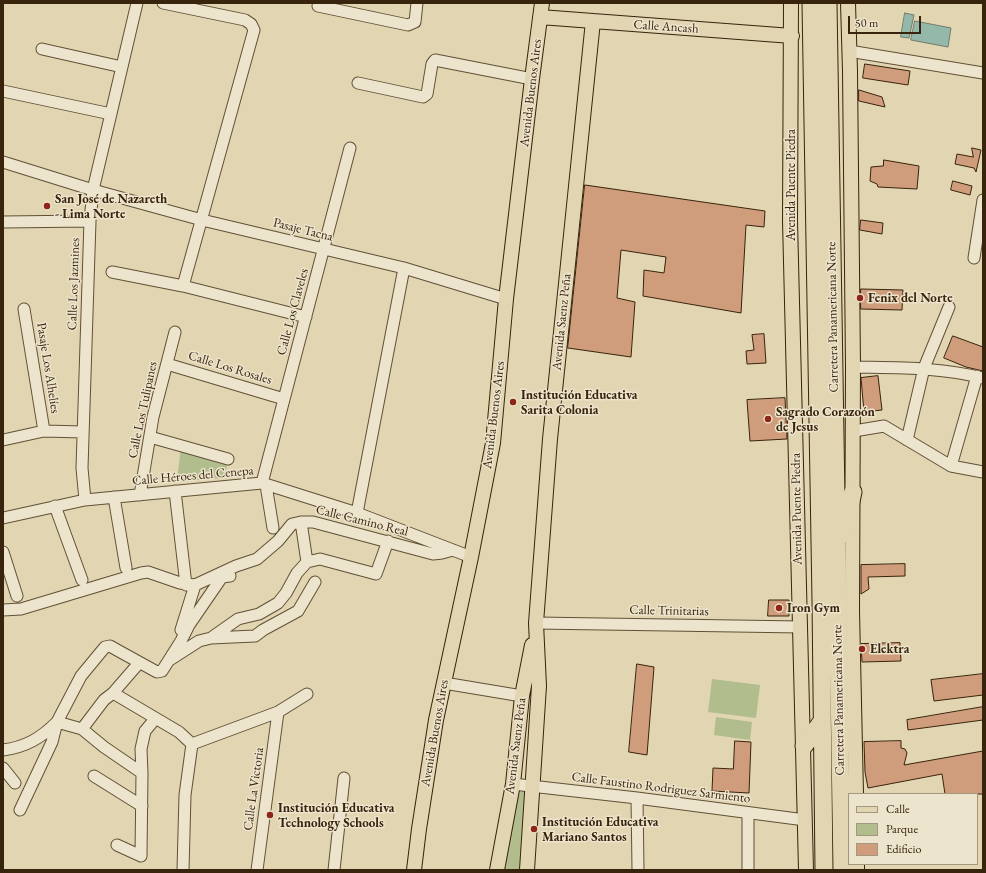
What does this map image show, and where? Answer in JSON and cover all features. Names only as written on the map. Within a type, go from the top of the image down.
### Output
[{"type":"highway","name":"Carretera Panamericana Norte","points":[[811,3],[824,870]]},
{"type":"highway","name":"Carretera Panamericana Norte","points":[[828,3],[842,870]]},
{"type":"highway","points":[[838,575],[846,518],[853,492]]},
{"type":"highway","points":[[804,746],[822,721]]},
{"type":"main road","name":"Avenida Buenos Aires","points":[[414,870],[436,720],[471,557],[493,443],[506,299],[542,3]]},
{"type":"main road","name":"Avenida Puente Piedra","points":[[791,3],[790,221],[806,870]]},
{"type":"main road","points":[[848,3],[854,431],[852,611],[856,793]]},
{"type":"main road","name":"Calle Ancash","points":[[540,17],[792,36]]},
{"type":"main road","name":"Avenida Saenz Peña","points":[[497,870],[512,784],[522,696],[536,623],[550,439],[593,21]]},
{"type":"main road","name":"Avenida Saenz Peña","points":[[527,870],[539,686],[536,623]]},
{"type":"street","name":"Calle Los Jazmines","points":[[85,500],[82,468],[90,221],[93,190],[137,3]]},
{"type":"street","points":[[163,3],[246,20],[251,24],[254,30],[183,286]]},
{"type":"street","points":[[215,14],[218,3]]},
{"type":"street","points":[[318,6],[408,26],[416,22],[416,3]]},
{"type":"street","points":[[42,49],[122,67]]},
{"type":"street","points":[[849,51],[983,72]]},
{"type":"street","points":[[358,83],[423,97],[427,94],[432,64],[435,60],[532,79]]},
{"type":"street","points":[[3,91],[112,114]]},
{"type":"street","name":"Calle Los Claveles","points":[[264,484],[284,399],[350,148]]},
{"type":"street","name":"Pasaje Tacna","points":[[3,162],[93,190],[202,220],[404,268],[506,299]]},
{"type":"street","points":[[974,258],[983,200]]},
{"type":"street","points":[[3,222],[90,221]]},
{"type":"street","points":[[357,514],[404,268]]},
{"type":"street","points":[[112,272],[183,286],[306,317]]},
{"type":"street","points":[[907,440],[924,368],[949,307]]},
{"type":"street","name":"Pasaje Los Alhelíes","points":[[24,309],[44,431]]},
{"type":"street","name":"Calle Los Tulipanes","points":[[140,494],[153,417],[176,332]]},
{"type":"street","name":"Calle Los Rosales","points":[[167,364],[284,399]]},
{"type":"street","points":[[853,367],[924,368],[980,377],[951,466]]},
{"type":"street","points":[[854,431],[884,426],[951,466],[983,472]]},
{"type":"street","points":[[3,440],[44,431],[83,432]]},
{"type":"street","points":[[150,438],[228,459]]},
{"type":"street","points":[[264,484],[273,528]]},
{"type":"street","name":"Calle Héroes del Cenepa","points":[[3,518],[85,500],[264,484],[357,514],[471,557]]},
{"type":"street","points":[[175,491],[191,585],[177,646]]},
{"type":"street","points":[[114,497],[126,568]]},
{"type":"street","points":[[55,506],[82,580]]},
{"type":"street","points":[[301,522],[307,562]]},
{"type":"street","name":"Calle Camino Real","points":[[191,585],[257,559],[278,542],[292,524],[301,522],[314,522],[433,554],[453,550]]},
{"type":"street","points":[[211,638],[238,619],[259,614],[278,603],[286,593],[297,573],[307,562],[320,559],[376,574],[388,541]]},
{"type":"street","points":[[3,552],[17,596]]},
{"type":"street","points":[[20,810],[52,742],[57,722],[81,676],[105,647],[110,646],[157,672],[162,671],[185,635],[189,625],[222,578],[244,569],[257,559]]},
{"type":"street","points":[[3,610],[20,609],[141,572],[148,572],[191,585]]},
{"type":"street","points":[[169,660],[199,641],[211,638],[255,636],[298,610],[315,582]]},
{"type":"street","name":"Calle Trinitarias","points":[[536,623],[800,627]]},
{"type":"street","points":[[82,729],[104,700],[113,693],[139,663]]},
{"type":"street","points":[[444,683],[522,696]]},
{"type":"street","points":[[113,693],[179,732],[192,744]]},
{"type":"street","points":[[192,744],[278,712],[307,694]]},
{"type":"street","name":"Calle La Victoria","points":[[257,870],[278,712]]},
{"type":"street","points":[[117,845],[141,856],[141,750],[145,731],[155,719]]},
{"type":"street","points":[[57,722],[82,729],[104,747],[142,772]]},
{"type":"street","points":[[3,750],[31,743],[57,722]]},
{"type":"street","points":[[183,870],[185,796],[192,744]]},
{"type":"street","points":[[3,768],[15,783]]},
{"type":"street","points":[[94,776],[142,806]]},
{"type":"street","points":[[334,870],[344,778]]},
{"type":"street","name":"Calle Faustino Rodriguez Sarmiento","points":[[512,784],[637,798],[805,820]]},
{"type":"street","points":[[637,798],[638,870]]},
{"type":"street","points":[[748,813],[748,870]]},
{"type":"green space","points":[[181,446],[228,459],[225,478],[177,481]]},
{"type":"green space","points":[[712,679],[760,685],[756,718],[708,712]]},
{"type":"green space","points":[[716,717],[752,722],[750,740],[714,735]]},
{"type":"green space","points":[[521,791],[525,791],[522,870],[503,870],[518,794]]},
{"type":"shaded area","points":[[905,13],[914,15],[909,38],[901,37]]},
{"type":"shaded area","points":[[915,21],[951,28],[948,47],[911,40]]},
{"type":"building","points":[[865,64],[910,71],[908,85],[863,78]]},
{"type":"building","points":[[859,90],[882,97],[885,107],[859,101]]},
{"type":"building","points":[[972,148],[981,150],[976,172],[974,168],[955,164],[957,154],[973,157]]},
{"type":"building","points":[[884,160],[919,166],[917,189],[878,187],[877,184],[870,181],[871,167],[883,166]]},
{"type":"building","points":[[953,181],[972,186],[970,195],[951,190]]},
{"type":"building","points":[[585,185],[765,211],[764,227],[746,225],[741,313],[643,296],[644,270],[664,273],[666,257],[621,250],[617,298],[635,302],[631,357],[568,348]]},
{"type":"building","points":[[861,220],[883,223],[882,234],[860,230]]},
{"type":"building","points":[[861,289],[903,290],[902,310],[861,309]]},
{"type":"building","points":[[764,334],[766,363],[747,364],[746,351],[754,350],[752,335]]},
{"type":"building","points":[[953,336],[983,347],[983,371],[966,367],[944,358]]},
{"type":"building","points":[[878,376],[882,410],[864,412],[861,378]]},
{"type":"building","name":"Sagrado Corazoón de Jesus","points":[[785,398],[787,439],[750,441],[747,400]]},
{"type":"building","points":[[905,564],[905,576],[868,577],[869,589],[861,594],[861,565]]},
{"type":"building","name":"Iron Gym","points":[[769,600],[789,600],[789,616],[768,616]]},
{"type":"building","points":[[900,643],[901,661],[862,662],[861,644]]},
{"type":"building","points":[[637,664],[654,667],[647,755],[629,752]]},
{"type":"building","points":[[983,674],[983,695],[934,701],[931,680]]},
{"type":"building","points":[[983,707],[983,720],[908,730],[907,720]]},
{"type":"building","points":[[735,741],[751,742],[749,793],[712,791],[713,768],[733,769]]},
{"type":"building","points":[[901,741],[901,748],[905,749],[907,753],[904,765],[983,751],[983,794],[945,793],[942,774],[868,788],[865,772],[864,742]]},
{"type":"place","name":"San José de Nazareth - Lima Norte","points":[[47,206]]},
{"type":"place","name":"Fenix del Norte","points":[[860,298]]},
{"type":"place","name":"Institución Educativa Sarita Colonia","points":[[513,402]]},
{"type":"place","name":"Sagrado Corazoón de Jesus","points":[[768,419]]},
{"type":"place","name":"Iron Gym","points":[[779,608]]},
{"type":"place","name":"Elektra","points":[[862,649]]},
{"type":"place","name":"Institución Educativa Technology Schools","points":[[270,815]]},
{"type":"place","name":"Institución Educativa Mariano Santos","points":[[534,829]]}]
